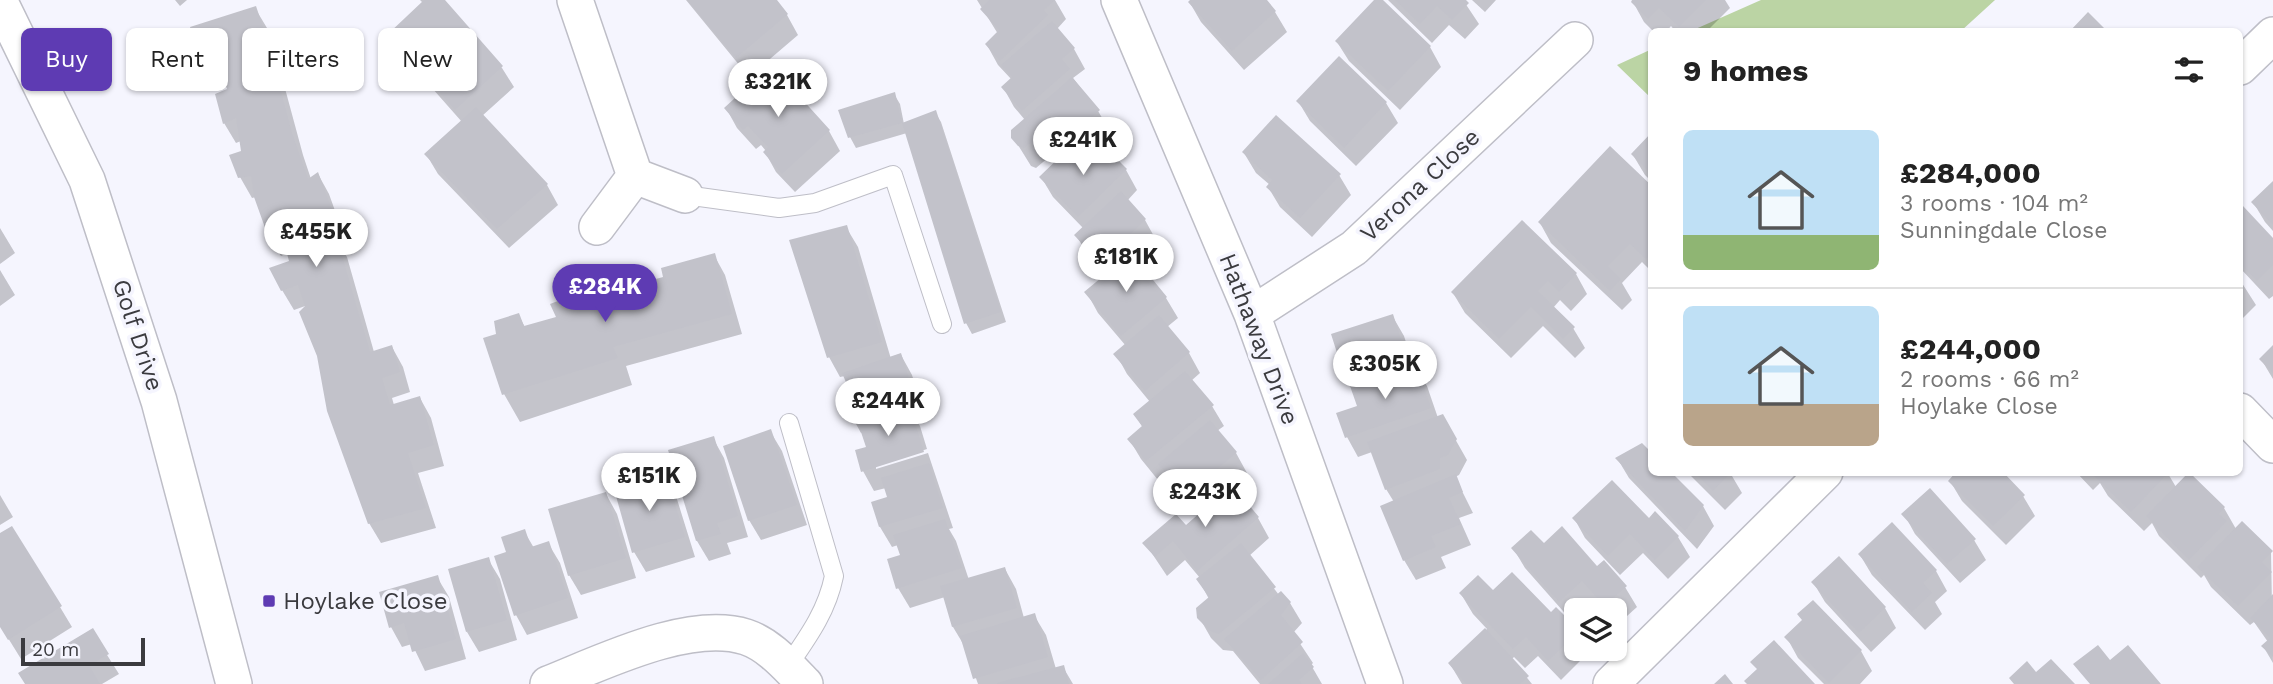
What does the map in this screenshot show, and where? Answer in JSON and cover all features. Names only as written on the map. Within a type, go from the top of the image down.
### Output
[{"type":"street","points":[[575,0],[635,176]]},
{"type":"street","name":"Hathaway Drive","points":[[1119,0],[1252,314],[1385,684]]},
{"type":"street","name":"Golf Drive","points":[[0,2],[87,180],[159,401],[234,684]]},
{"type":"street","points":[[2243,64],[2273,36]]},
{"type":"street","name":"Verona Close","points":[[1252,314],[1354,248],[1575,40]]},
{"type":"street","points":[[635,176],[685,195]]},
{"type":"street","points":[[597,227],[635,176]]},
{"type":"street","points":[[2243,414],[2273,445]]},
{"type":"street","points":[[1612,684],[1821,476]]},
{"type":"street","points":[[548,684],[641,647],[708,632],[747,638],[778,656],[797,675]]},
{"type":"lane","points":[[685,195],[779,208],[815,203],[893,175],[942,324]]},
{"type":"lane","points":[[789,423],[834,576],[830,594],[797,675]]},
{"type":"green space","points":[[1761,0],[1995,0],[1964,28],[1698,28]]},
{"type":"green space","points":[[1648,51],[1648,95],[1617,65]]},
{"type":"building","points":[[424,0],[445,0],[470,28],[394,28]]},
{"type":"building","points":[[687,0],[777,0],[788,14],[736,58]]},
{"type":"building","points":[[989,0],[1055,0],[1044,10],[1048,15],[1000,61],[985,44],[999,30],[980,9]]},
{"type":"building","points":[[1267,0],[1276,11],[1232,51],[1188,2]]},
{"type":"building","points":[[1374,0],[1383,0],[1431,46],[1388,91],[1335,41]]},
{"type":"building","points":[[1395,0],[1466,0],[1469,3],[1452,20],[1437,6],[1420,24]]},
{"type":"building","points":[[1632,0],[1706,0],[1679,27],[1659,8],[1648,19]]},
{"type":"building","points":[[256,6],[263,28],[242,28],[242,91],[281,91],[308,179],[318,172],[338,226],[330,229],[336,235],[370,352],[392,345],[400,372],[382,378],[390,405],[420,396],[434,445],[408,453],[426,508],[368,524],[327,411],[317,356],[299,312],[305,306],[298,285],[281,291],[269,268],[289,261],[281,231],[268,236],[254,197],[251,176],[238,178],[229,155],[241,151],[236,118],[223,124],[215,94],[228,91],[228,28],[190,27]]},
{"type":"building","points":[[2088,12],[2104,28],[2073,28]]},
{"type":"building","points":[[1052,21],[1075,48],[1062,59],[1070,69],[1022,111],[1001,87],[1012,77],[1001,65]]},
{"type":"building","points":[[477,36],[503,66],[477,90]]},
{"type":"building","points":[[1339,56],[1387,102],[1344,148],[1296,101]]},
{"type":"building","points":[[771,65],[830,130],[782,174],[763,152],[768,147],[748,126],[743,130],[724,108]]},
{"type":"building","points":[[1072,77],[1100,110],[1050,153],[1037,138],[1024,148],[1018,146],[1011,138],[1011,130]]},
{"type":"building","points":[[438,91],[476,91],[455,110]]},
{"type":"building","points":[[895,92],[902,123],[848,138],[838,110]]},
{"type":"building","points":[[476,107],[548,184],[497,229],[424,154]]},
{"type":"building","points":[[936,110],[1001,312],[964,324],[902,123]]},
{"type":"building","points":[[1276,115],[1341,174],[1300,218],[1266,187],[1272,180],[1242,152]]},
{"type":"building","points":[[1648,136],[1648,171],[1631,154]]},
{"type":"building","points":[[1100,142],[1127,169],[1078,217],[1039,177],[1068,149],[1080,162]]},
{"type":"building","points":[[1610,146],[1648,182],[1648,257],[1646,259],[1630,244],[1608,266],[1621,279],[1610,291],[1538,222]]},
{"type":"building","points":[[2273,181],[2273,225],[2251,202]]},
{"type":"building","points":[[1121,191],[1146,219],[1100,263],[1074,235]]},
{"type":"building","points":[[2243,206],[2273,238],[2273,265],[2257,281],[2243,266]]},
{"type":"building","points":[[1522,220],[1577,273],[1559,292],[1548,281],[1538,291],[1575,327],[1563,339],[1531,307],[1499,339],[1451,292]]},
{"type":"building","points":[[847,225],[882,342],[827,358],[789,240]]},
{"type":"building","points":[[715,253],[732,314],[613,347],[618,358],[502,395],[483,338],[496,334],[494,321],[519,313],[524,326],[556,317],[550,304],[576,294],[582,308],[601,303],[599,295],[612,291],[608,279],[628,273],[631,286],[663,277],[661,268]]},
{"type":"building","points":[[1131,253],[1167,297],[1121,336],[1084,292]]},
{"type":"building","points":[[1393,314],[1407,358],[1345,378],[1331,334]]},
{"type":"building","points":[[1159,315],[1190,352],[1145,391],[1113,354]]},
{"type":"building","points":[[2273,345],[2273,373],[2259,359]]},
{"type":"building","points":[[901,353],[913,391],[848,414],[837,392],[848,387],[842,373]]},
{"type":"building","points":[[1416,364],[1431,408],[1345,438],[1336,413],[1357,406],[1350,386]]},
{"type":"building","points":[[1185,371],[1214,405],[1146,461],[1127,439],[1142,426],[1133,414]]},
{"type":"building","points":[[909,404],[924,452],[861,472],[855,450],[866,447],[857,420]]},
{"type":"building","points":[[1443,414],[1457,439],[1448,455],[1440,458],[1440,469],[1385,490],[1367,442]]},
{"type":"building","points":[[1210,420],[1237,452],[1186,496],[1158,464]]},
{"type":"building","points":[[771,429],[797,505],[748,521],[723,446]]},
{"type":"building","points":[[714,436],[738,516],[717,523],[721,534],[696,541],[668,450]]},
{"type":"building","points":[[1642,443],[1648,449],[1648,476],[1675,476],[1704,505],[1685,531],[1615,458]]},
{"type":"building","points":[[929,463],[943,508],[879,527],[871,502],[887,497],[881,478]]},
{"type":"building","points":[[666,474],[685,537],[632,553],[614,489]]},
{"type":"building","points":[[1456,474],[1463,492],[1449,498],[1461,524],[1431,536],[1436,547],[1403,561],[1380,506]]},
{"type":"building","points":[[1698,476],[1727,476],[1713,491]]},
{"type":"building","points":[[1952,476],[2007,476],[2025,495],[1993,526],[1948,481]]},
{"type":"building","points":[[2094,476],[2165,476],[2131,512]]},
{"type":"building","points":[[2185,476],[2193,476],[2225,507],[2219,514],[2227,521],[2189,560],[2146,516]]},
{"type":"building","points":[[1612,480],[1649,518],[1655,511],[1679,536],[1655,560],[1630,534],[1608,556],[1572,518]]},
{"type":"building","points":[[1232,485],[1259,517],[1197,571],[1173,541],[1155,557],[1142,543],[1176,514],[1186,525]]},
{"type":"building","points":[[1930,488],[1976,539],[1947,564],[1901,514]]},
{"type":"building","points":[[606,492],[626,558],[568,576],[548,509]]},
{"type":"building","points":[[945,519],[962,568],[896,589],[887,559],[900,555],[893,535]]},
{"type":"building","points":[[2242,521],[2273,551],[2262,562],[2272,572],[2238,606],[2197,567]]},
{"type":"building","points":[[1892,522],[1937,570],[1923,583],[1932,593],[1912,612],[1858,554]]},
{"type":"building","points":[[12,526],[62,606],[8,640],[0,627],[0,533]]},
{"type":"building","points":[[1562,526],[1597,566],[1604,560],[1627,586],[1613,598],[1597,598],[1582,581],[1559,602],[1511,548],[1531,530],[1544,543]]},
{"type":"building","points":[[525,529],[531,547],[549,541],[568,598],[514,616],[494,556],[506,552],[501,537]]},
{"type":"building","points":[[1241,543],[1276,587],[1219,634],[1210,631],[1197,618],[1196,608],[1209,597],[1196,579]]},
{"type":"building","points":[[1839,556],[1886,607],[1859,633],[1811,582]]},
{"type":"building","points":[[489,557],[507,620],[466,632],[448,569]]},
{"type":"building","points":[[1005,567],[1017,608],[952,627],[940,586]]},
{"type":"building","points":[[1512,572],[1551,612],[1556,607],[1564,615],[1564,646],[1548,661],[1526,637],[1513,649],[1459,593],[1478,575],[1493,590]]},
{"type":"building","points":[[438,575],[456,639],[412,652],[404,623],[389,628],[379,592]]},
{"type":"building","points":[[1281,591],[1291,602],[1281,615],[1303,642],[1261,680],[1224,639]]},
{"type":"building","points":[[2273,594],[2273,657],[2261,646],[2270,638],[2250,618]]},
{"type":"building","points":[[1813,600],[1862,650],[1829,683],[1784,637],[1802,620],[1797,614]]},
{"type":"building","points":[[1035,613],[1048,657],[973,679],[960,636]]},
{"type":"building","points":[[93,628],[109,654],[89,665],[100,684],[25,684],[18,673]]},
{"type":"building","points":[[1485,628],[1529,676],[1520,684],[1466,684],[1448,663]]},
{"type":"building","points":[[1774,640],[1815,684],[1747,684],[1744,681],[1757,669],[1750,662]]},
{"type":"building","points":[[2098,645],[2110,660],[2128,645],[2161,684],[2090,684],[2073,664]]},
{"type":"building","points":[[1303,653],[1314,667],[1299,680],[1302,684],[1268,684]]},
{"type":"building","points":[[2051,659],[2075,684],[2014,684],[2009,678],[2027,661],[2036,672]]},
{"type":"building","points":[[1064,665],[1069,684],[997,684],[997,683]]},
{"type":"building","points":[[1725,674],[1733,684],[1714,684]]},
{"type":"place","name":"Hoylake Close","points":[[269,601]]}]
